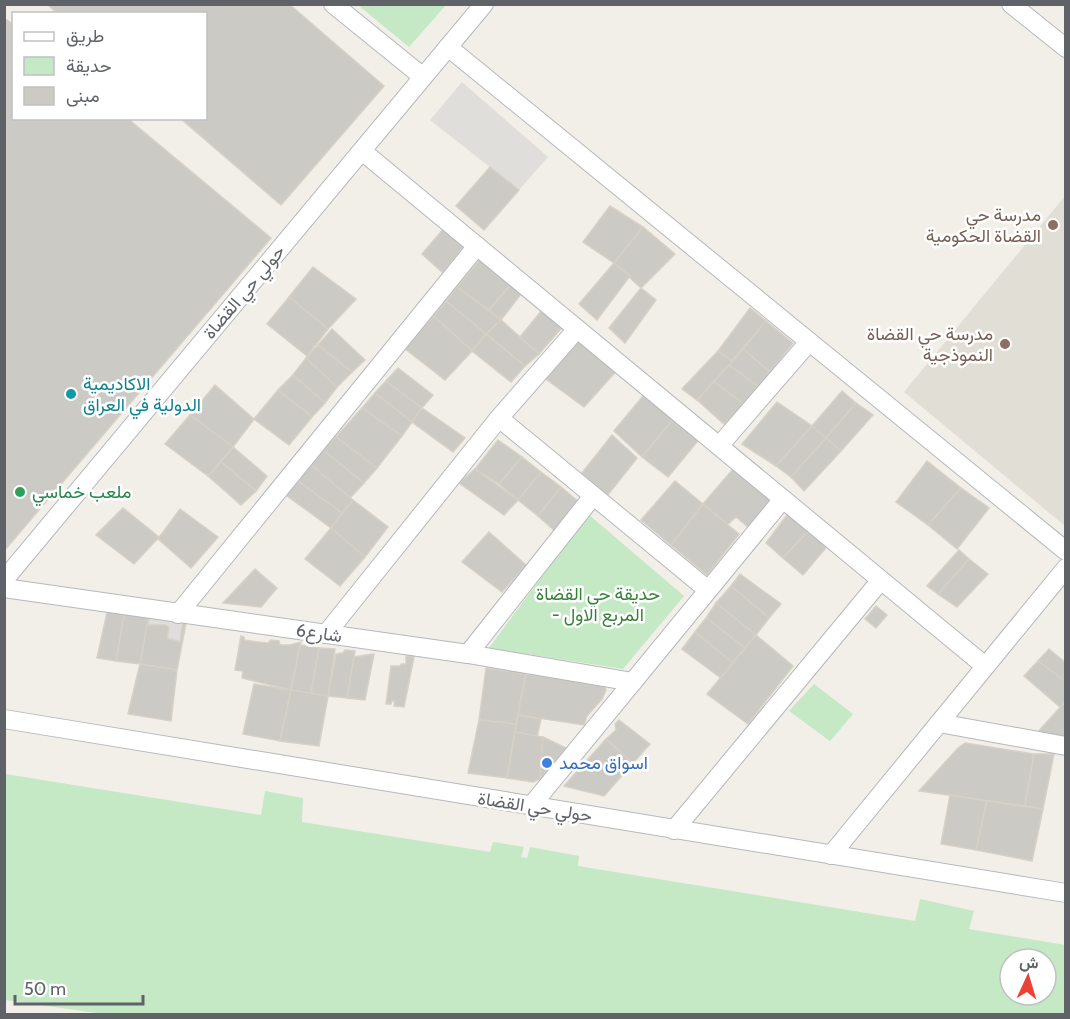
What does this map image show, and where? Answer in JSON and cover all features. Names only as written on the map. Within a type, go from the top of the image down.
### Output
[{"type":"street","points":[[333,4],[423,77]]},
{"type":"street","name":"حولي حي القضاة","points":[[4,580],[484,4]]},
{"type":"street","points":[[1023,8],[1065,48]]},
{"type":"street","points":[[448,47],[1065,551]]},
{"type":"street","points":[[362,151],[985,666]]},
{"type":"street","points":[[178,614],[477,246]]},
{"type":"street","points":[[326,634],[499,418],[577,329]]},
{"type":"street","points":[[719,446],[809,342]]},
{"type":"street","points":[[499,418],[708,590]]},
{"type":"street","points":[[468,654],[593,496]]},
{"type":"street","points":[[531,806],[783,499]]},
{"type":"street","points":[[831,855],[1065,568]]},
{"type":"street","points":[[674,830],[881,580]]},
{"type":"street","name":"شارع6","points":[[4,588],[468,654],[633,682]]},
{"type":"street","name":"حولي حي القضاة","points":[[4,719],[1065,893]]},
{"type":"street","points":[[939,723],[1065,746]]},
{"type":"shaded area","points":[[462,82],[548,157],[519,190],[430,120]]},
{"type":"shaded area","name":"مدرسة حي القضاة النموذجية","points":[[1065,196],[1065,526],[904,392]]},
{"type":"shaded area","points":[[150,614],[184,618],[180,642],[167,638],[169,628],[166,626],[148,625]]},
{"type":"green space","points":[[358,5],[446,5],[409,47]]},
{"type":"green space","name":"حديقة حي القضاة - المربع الاول","points":[[588,514],[684,596],[623,669],[489,648]]},
{"type":"green space","points":[[814,684],[853,714],[830,741],[789,711]]},
{"type":"green space","points":[[5,774],[261,815],[265,791],[303,798],[302,822],[490,852],[493,842],[524,847],[521,857],[527,858],[530,847],[579,856],[578,866],[915,921],[920,899],[974,911],[969,929],[1065,945],[1065,1014],[104,1014],[5,1000]]},
{"type":"building","points":[[47,4],[289,4],[384,86],[281,205],[182,120],[207,120],[207,12],[56,12]]},
{"type":"building","name":"الاكاديمية الدولية في العراق","points":[[4,18],[12,24],[12,120],[129,120],[271,238],[4,551]]},
{"type":"building","points":[[490,167],[519,190],[484,230],[456,206]]},
{"type":"building","points":[[610,206],[643,227],[614,263],[583,242]]},
{"type":"building","points":[[445,227],[465,244],[443,273],[422,254]]},
{"type":"building","points":[[643,227],[675,254],[641,288],[614,263]]},
{"type":"building","points":[[482,257],[514,281],[489,310],[457,287]]},
{"type":"building","points":[[614,263],[630,276],[597,320],[579,304]]},
{"type":"building","points":[[313,267],[356,299],[328,329],[289,297]]},
{"type":"building","points":[[514,281],[525,289],[501,320],[489,310]]},
{"type":"building","points":[[457,287],[501,320],[486,334],[446,301]]},
{"type":"building","points":[[641,288],[656,300],[625,343],[609,328]]},
{"type":"building","points":[[289,297],[328,329],[307,356],[267,324]]},
{"type":"building","points":[[446,301],[486,334],[472,351],[434,316]]},
{"type":"building","points":[[750,308],[766,321],[732,361],[718,351]]},
{"type":"building","points":[[543,309],[564,325],[539,354],[520,337]]},
{"type":"building","points":[[434,316],[472,351],[445,380],[404,348]]},
{"type":"building","points":[[501,320],[539,354],[525,366],[486,334]]},
{"type":"building","points":[[766,321],[793,343],[770,372],[743,349]]},
{"type":"building","points":[[332,329],[365,360],[352,372],[318,345]]},
{"type":"building","points":[[486,334],[525,366],[511,382],[472,351]]},
{"type":"building","points":[[580,338],[619,368],[584,407],[546,379]]},
{"type":"building","points":[[318,345],[352,372],[337,387],[306,358]]},
{"type":"building","points":[[743,349],[770,372],[759,387],[729,365]]},
{"type":"building","points":[[718,351],[732,361],[697,400],[682,389]]},
{"type":"building","points":[[306,358],[337,387],[325,403],[293,375]]},
{"type":"building","points":[[729,365],[759,387],[744,404],[714,382]]},
{"type":"building","points":[[398,368],[433,395],[422,408],[386,381]]},
{"type":"building","points":[[293,375],[325,403],[312,417],[278,390]]},
{"type":"building","points":[[386,381],[422,408],[412,422],[375,393]]},
{"type":"building","points":[[714,382],[744,404],[724,424],[697,400]]},
{"type":"building","points":[[215,385],[254,419],[233,447],[190,415]]},
{"type":"building","points":[[278,390],[312,417],[289,445],[254,419]]},
{"type":"building","points":[[842,391],[856,403],[826,438],[812,426]]},
{"type":"building","points":[[375,393],[412,422],[402,436],[362,408]]},
{"type":"building","points":[[643,396],[675,417],[642,457],[614,431]]},
{"type":"building","points":[[777,402],[812,426],[776,466],[742,444]]},
{"type":"building","points":[[856,403],[873,415],[841,451],[826,438]]},
{"type":"building","points":[[362,408],[402,436],[377,468],[336,437]]},
{"type":"building","points":[[422,408],[465,438],[453,452],[412,422]]},
{"type":"building","points":[[190,415],[233,447],[208,476],[165,444]]},
{"type":"building","points":[[675,417],[701,437],[668,477],[642,457]]},
{"type":"building","points":[[812,426],[826,438],[791,477],[776,466]]},
{"type":"building","points":[[612,435],[637,458],[607,496],[582,473]]},
{"type":"building","points":[[336,437],[377,468],[364,483],[323,450]]},
{"type":"building","points":[[826,438],[841,451],[804,491],[791,477]]},
{"type":"building","points":[[498,440],[522,457],[499,484],[475,469]]},
{"type":"building","points":[[233,447],[267,476],[256,491],[221,462]]},
{"type":"building","points":[[323,450],[364,483],[350,498],[311,465]]},
{"type":"building","points":[[522,457],[541,472],[518,500],[499,484]]},
{"type":"building","points":[[927,461],[961,488],[928,525],[896,502]]},
{"type":"building","points":[[221,462],[256,491],[241,505],[208,476]]},
{"type":"building","points":[[739,462],[775,496],[748,527],[736,517],[727,525],[703,504]]},
{"type":"building","points":[[311,465],[353,500],[342,513],[298,481]]},
{"type":"building","points":[[475,469],[518,500],[504,515],[459,483]]},
{"type":"building","points":[[541,472],[561,487],[538,516],[518,500]]},
{"type":"building","points":[[298,481],[342,513],[331,528],[286,495]]},
{"type":"building","points":[[675,481],[703,504],[671,545],[641,520]]},
{"type":"building","points":[[561,487],[580,503],[556,532],[538,516]]},
{"type":"building","points":[[961,488],[989,508],[957,549],[928,525]]},
{"type":"building","points":[[353,500],[388,527],[365,557],[331,528]]},
{"type":"building","points":[[703,504],[739,534],[707,575],[671,545]]},
{"type":"building","points":[[123,508],[159,537],[134,564],[96,535]]},
{"type":"building","points":[[180,509],[218,537],[191,568],[158,539]]},
{"type":"building","points":[[790,511],[810,529],[783,558],[766,543]]},
{"type":"building","points":[[331,528],[365,557],[340,586],[305,559]]},
{"type":"building","points":[[810,529],[830,543],[803,575],[783,558]]},
{"type":"building","points":[[489,532],[526,565],[502,592],[462,562]]},
{"type":"building","points":[[959,550],[969,559],[938,594],[927,586]]},
{"type":"building","points":[[969,559],[988,574],[957,607],[938,594]]},
{"type":"building","points":[[255,569],[277,588],[261,607],[223,603]]},
{"type":"building","points":[[740,574],[781,604],[769,618],[731,586]]},
{"type":"building","points":[[731,586],[769,618],[756,635],[716,603]]},
{"type":"building","points":[[716,603],[756,635],[745,648],[706,618]]},
{"type":"building","points":[[876,606],[887,615],[876,628],[865,619]]},
{"type":"building","points":[[108,608],[125,610],[116,661],[97,658]]},
{"type":"building","points":[[125,610],[150,614],[140,664],[116,661]]},
{"type":"building","points":[[149,614],[148,625],[166,625],[169,628],[167,638],[180,642],[183,620],[187,618],[177,670],[140,664]]},
{"type":"building","points":[[706,618],[745,648],[733,663],[695,632]]},
{"type":"building","points":[[695,632],[733,663],[721,678],[682,649]]},
{"type":"building","points":[[756,635],[793,666],[748,724],[707,694]]},
{"type":"building","points":[[241,636],[244,640],[258,642],[279,641],[280,645],[301,642],[291,690],[242,678],[243,671],[235,670]]},
{"type":"building","points":[[300,645],[319,648],[311,694],[291,690]]},
{"type":"building","points":[[319,648],[335,649],[328,696],[311,694]]},
{"type":"building","points":[[1049,649],[1066,663],[1066,682],[1038,661]]},
{"type":"building","points":[[345,650],[355,651],[347,698],[328,696],[336,654],[343,653]]},
{"type":"building","points":[[374,654],[365,700],[347,698],[354,657]]},
{"type":"building","points":[[406,656],[414,657],[404,707],[394,706],[395,701],[386,704],[391,666],[406,664]]},
{"type":"building","points":[[1038,661],[1066,682],[1066,701],[1060,707],[1024,676]]},
{"type":"building","points":[[140,664],[177,670],[171,721],[128,714]]},
{"type":"building","points":[[486,668],[526,674],[516,724],[479,720]]},
{"type":"building","points":[[526,674],[604,685],[606,690],[602,699],[587,716],[584,725],[518,715]]},
{"type":"building","points":[[254,684],[291,690],[280,741],[243,734]]},
{"type":"building","points":[[291,690],[328,696],[319,746],[280,741]]},
{"type":"building","points":[[1066,701],[1066,734],[1062,738],[1036,734]]},
{"type":"building","points":[[518,715],[541,719],[537,737],[515,732]]},
{"type":"building","points":[[479,720],[516,724],[507,778],[468,773]]},
{"type":"building","points":[[619,720],[650,744],[633,763],[606,739],[616,730],[615,724]]},
{"type":"building","points":[[515,732],[543,737],[540,779],[533,782],[507,778]]},
{"type":"building","name":"اسواق محمد","points":[[543,737],[566,748],[540,779]]},
{"type":"building","points":[[606,739],[633,763],[604,796],[564,786]]},
{"type":"building","points":[[965,743],[1034,754],[1025,806],[919,791]]},
{"type":"building","points":[[1034,754],[1054,754],[1043,809],[1025,806]]},
{"type":"building","points":[[950,795],[987,801],[976,850],[941,844]]},
{"type":"building","points":[[987,801],[1043,809],[1032,861],[976,850]]},
{"type":"place","name":"مدرسة حي القضاة الحكومية","points":[[1053,225]]},
{"type":"place","name":"مدرسة حي القضاة النموذجية","points":[[1005,344]]},
{"type":"place","name":"الاكاديمية الدولية في العراق","points":[[71,394]]},
{"type":"place","name":"ملعب خماسي","points":[[20,492]]},
{"type":"place","name":"اسواق محمد","points":[[547,763]]}]
